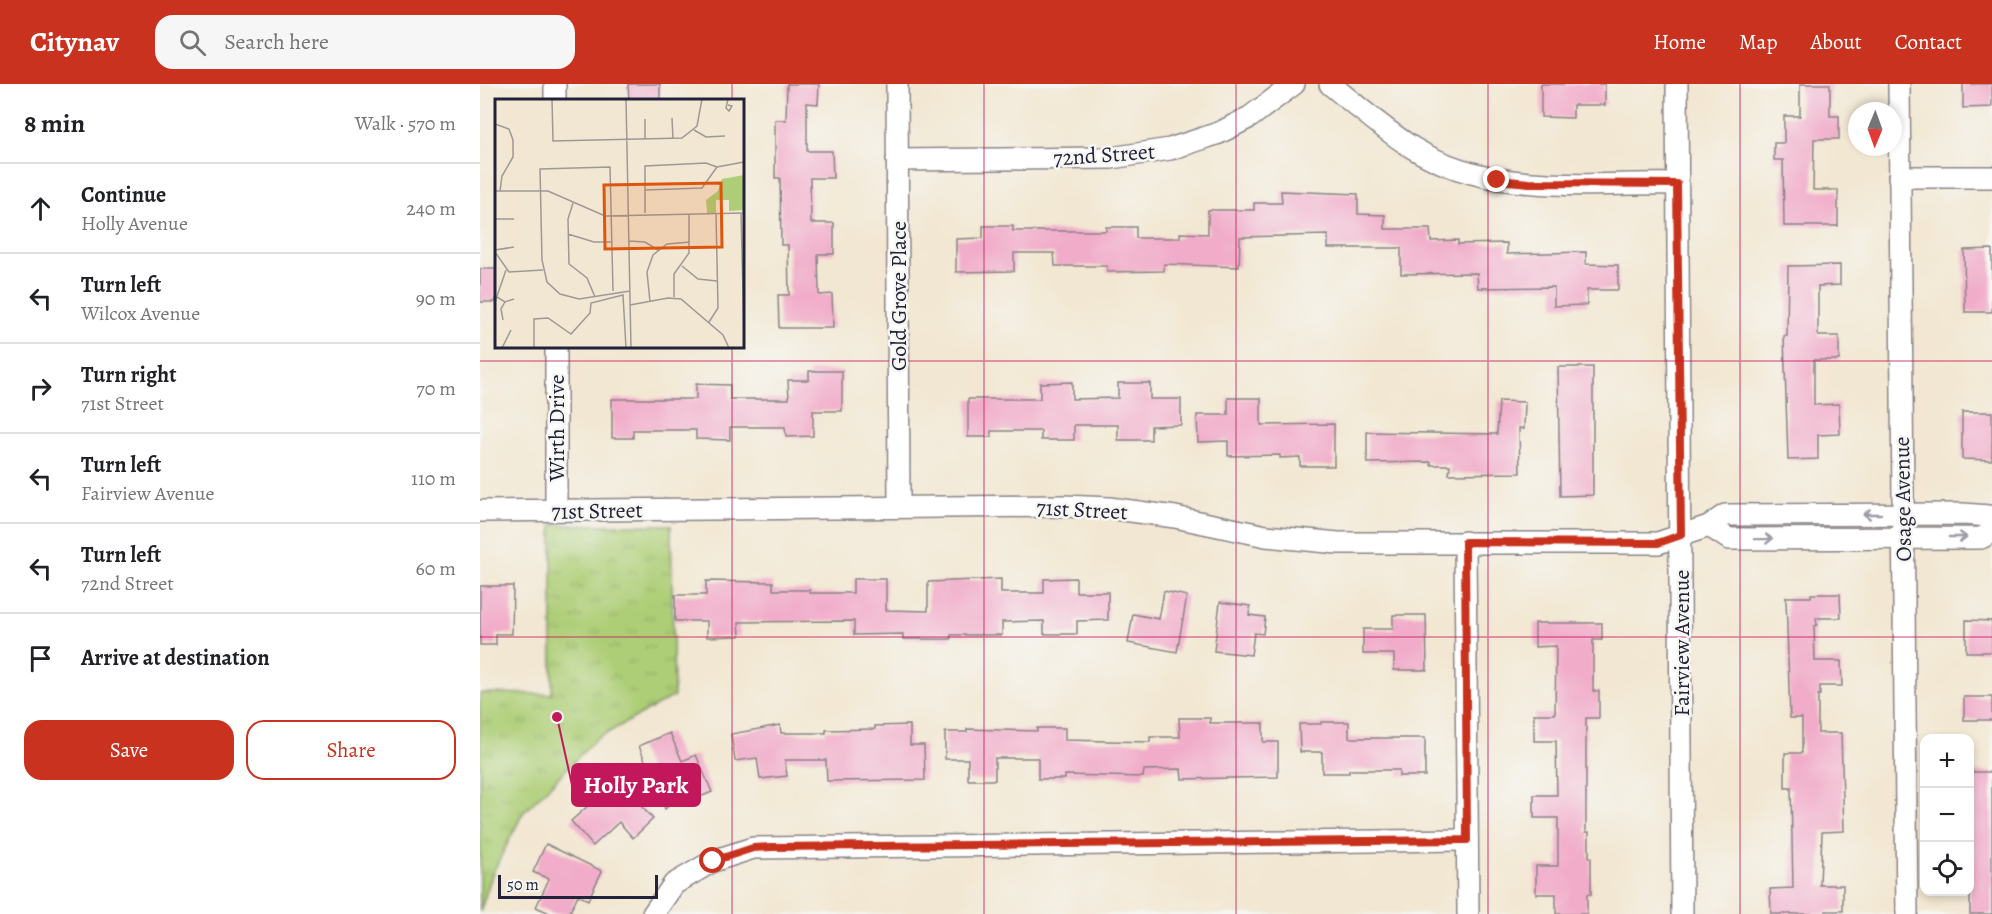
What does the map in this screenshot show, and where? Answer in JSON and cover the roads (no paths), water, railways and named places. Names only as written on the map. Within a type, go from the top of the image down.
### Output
[{"type":"street","name":"Gold Grove Place","points":[[897,84],[899,507]]},
{"type":"street","name":"72nd Street","points":[[897,160],[1111,158],[1170,149],[1219,133],[1250,117],[1294,84]]},
{"type":"street","points":[[1330,84],[1415,149],[1474,174],[1529,183],[1677,184]]},
{"type":"street","name":"Fairview Avenue","points":[[1677,84],[1682,914]]},
{"type":"street","name":"Osage Avenue","points":[[1899,84],[1907,914]]},
{"type":"street","points":[[1899,177],[1992,177]]},
{"type":"street","name":"Wirth Drive","points":[[556,348],[556,510]]},
{"type":"street","name":"71st Street","points":[[480,511],[899,507],[1109,508],[1175,517],[1298,541],[1338,543],[1658,543],[1709,526],[1725,514],[1980,515],[1992,518]]},
{"type":"street","points":[[1709,526],[1729,539],[1981,538],[1992,532]]},
{"type":"street","points":[[1465,542],[1468,914]]},
{"type":"street","points":[[653,914],[674,884],[713,861],[753,848],[1467,840]]},
{"type":"place","name":"Holly Park","points":[[557,717]]}]
